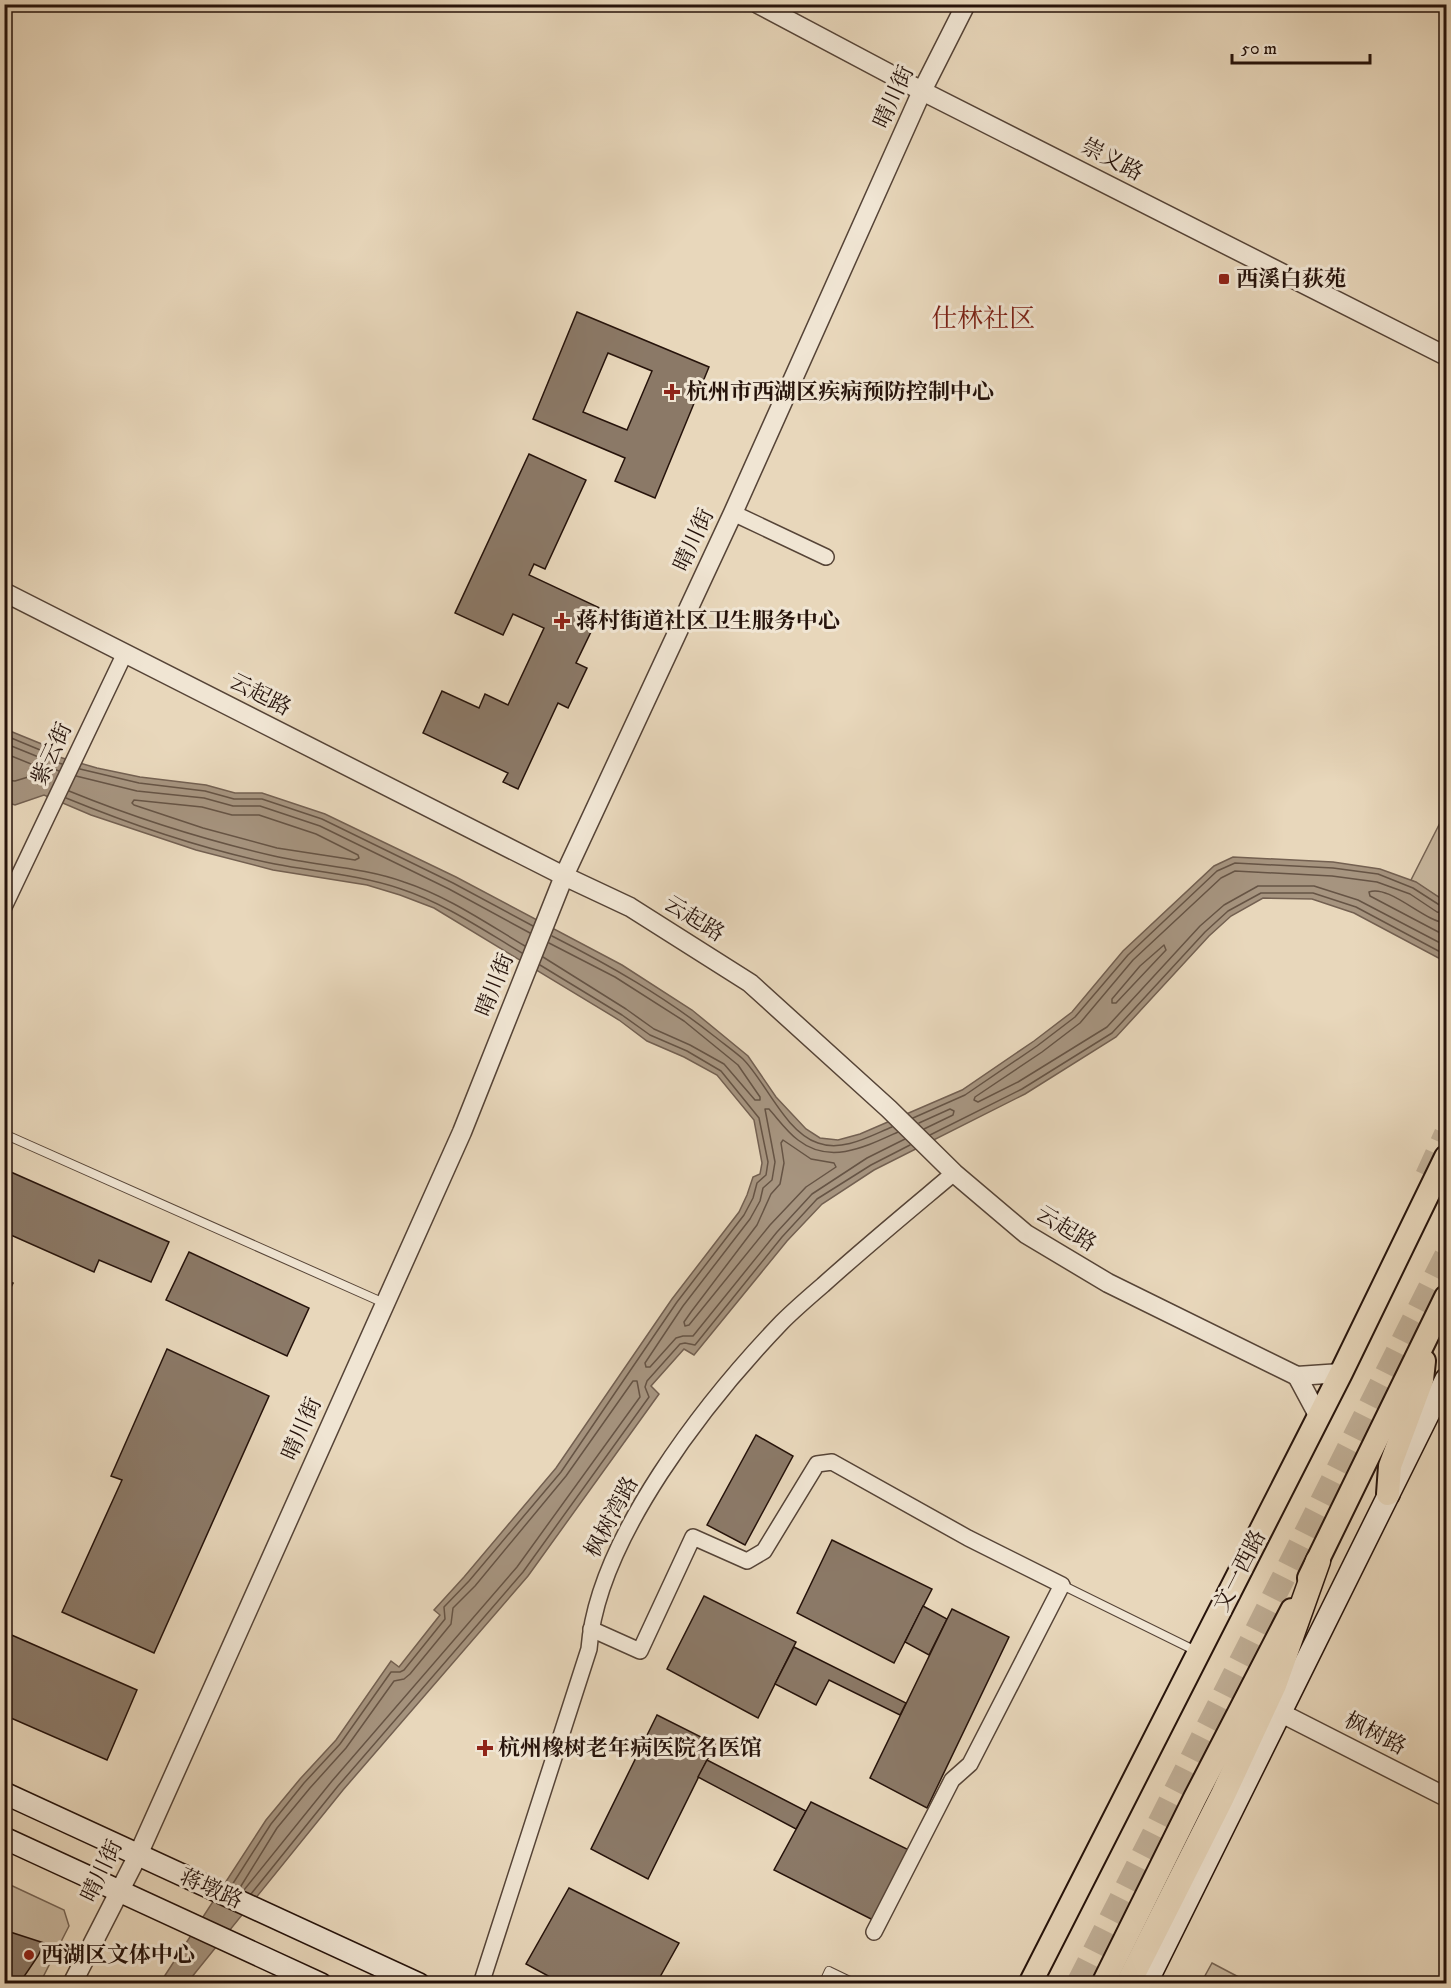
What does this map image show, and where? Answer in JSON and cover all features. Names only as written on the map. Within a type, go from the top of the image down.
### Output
[{"type":"highway","points":[[1128,1983],[1222,1797],[1274,1686],[1318,1561]]},
{"type":"main road","name":"文一西路","points":[[1030,1983],[1319,1417],[1446,1157]]},
{"type":"main road","points":[[1103,1983],[1195,1798],[1318,1561],[1446,1297]]},
{"type":"main road","points":[[1388,1494],[1390,1466],[1422,1380],[1427,1336]]},
{"type":"main road","points":[[1146,1983],[1446,1379]]},
{"type":"main road","name":"蒋墩路","points":[[4,1793],[419,1983]]},
{"type":"main road","name":"蒋墩路","points":[[4,1838],[321,1983]]},
{"type":"street","name":"崇义路","points":[[758,4],[922,91],[1446,356]]},
{"type":"street","name":"晴川街","points":[[72,1983],[138,1855],[462,1131],[564,876],[733,513],[922,91],[966,4]]},
{"type":"street","points":[[733,513],[826,557]]},
{"type":"street","name":"云起路","points":[[4,592],[564,876],[630,907],[750,983],[889,1109],[954,1173],[1026,1234],[1098,1277],[1297,1376]]},
{"type":"street","name":"紫云街","points":[[4,907],[125,653]]},
{"type":"street","name":"枫树湾路","points":[[481,1983],[590,1649],[591,1629],[602,1586],[639,1508],[690,1432],[783,1321],[854,1257],[954,1173]]},
{"type":"street","points":[[1319,1417],[1297,1376],[1341,1373]]},
{"type":"street","points":[[591,1629],[640,1650],[693,1537],[747,1561],[764,1551],[817,1464],[832,1462],[968,1538],[1062,1585],[970,1764],[952,1780],[874,1932]]},
{"type":"street","name":"枫树路","points":[[1281,1713],[1446,1797]]},
{"type":"lane","points":[[4,1134],[384,1304]]},
{"type":"lane","points":[[1062,1585],[1199,1652]]},
{"type":"lane","points":[[823,1983],[829,1971],[856,1983]]},
{"type":"shaded area","points":[[1446,811],[1446,902],[1411,880]]},
{"type":"shaded area","name":"西湖区文体中心","points":[[4,1882],[64,1910],[69,1926],[40,1983],[5,1983]]},
{"type":"shaded area","points":[[1212,1963],[1250,1983],[1201,1983]]},
{"type":"water","points":[[5,729],[49,747],[59,757],[97,768],[140,777],[206,785],[235,793],[262,793],[325,814],[456,877],[622,965],[692,1010],[748,1056],[776,1097],[806,1129],[820,1138],[838,1140],[860,1134],[962,1090],[1072,1012],[1123,951],[1214,866],[1233,857],[1333,862],[1380,869],[1416,882],[1446,902],[1446,962],[1354,913],[1312,899],[1263,898],[1231,916],[1209,936],[1116,1037],[1025,1094],[874,1170],[822,1204],[787,1241],[694,1355],[684,1349],[651,1386],[659,1394],[528,1576],[343,1790],[187,1983],[160,1983],[266,1820],[336,1740],[391,1661],[399,1667],[440,1615],[434,1610],[556,1468],[672,1299],[739,1212],[753,1177],[760,1174],[762,1163],[754,1120],[717,1075],[647,1041],[619,1020],[434,908],[367,885],[273,870],[196,850],[91,815],[44,795],[15,805],[5,802]]},
{"type":"building","name":"杭州市西湖区疾病预防控制中心","points":[[577,312],[709,367],[655,498],[615,481],[625,458],[533,419]],"holes":[[[608,353],[652,371],[627,430],[583,412]]]},
{"type":"building","name":"蒋村街道社区卫生服务中心","points":[[529,454],[586,480],[545,569],[534,564],[529,575],[602,609],[576,663],[587,668],[568,708],[558,703],[518,789],[503,782],[508,773],[423,733],[442,691],[479,708],[485,694],[508,705],[544,628],[513,614],[503,635],[455,613]]},
{"type":"building","points":[[4,1169],[169,1242],[151,1282],[99,1260],[94,1272],[4,1232]]},
{"type":"building","points":[[189,1252],[309,1308],[287,1356],[166,1300]]},
{"type":"building","points":[[4,1279],[13,1283],[4,1302]]},
{"type":"building","points":[[167,1349],[269,1396],[154,1653],[62,1612],[122,1480],[111,1476]]},
{"type":"building","points":[[756,1435],[793,1456],[745,1545],[707,1525]]},
{"type":"building","points":[[832,1540],[932,1589],[894,1663],[797,1613]]},
{"type":"building","points":[[704,1596],[796,1642],[758,1718],[667,1669]]},
{"type":"building","points":[[923,1606],[947,1619],[929,1655],[905,1642]]},
{"type":"building","points":[[952,1609],[1009,1637],[927,1808],[870,1778]]},
{"type":"building","points":[[7,1633],[137,1690],[107,1760],[4,1715],[4,1640]]},
{"type":"building","points":[[794,1647],[906,1703],[900,1715],[829,1680],[816,1705],[775,1684]]},
{"type":"building","points":[[657,1715],[715,1744],[648,1879],[591,1849]]},
{"type":"building","points":[[707,1760],[806,1811],[796,1829],[698,1777]]},
{"type":"building","points":[[811,1802],[909,1850],[873,1920],[774,1870]]},
{"type":"building","points":[[569,1888],[679,1943],[656,1984],[563,1984],[526,1964]]},
{"type":"building","points":[[4,1930],[44,1943],[19,1984],[4,1984]]},
{"type":"tunnel","points":[[1427,1176],[1446,1134]]},
{"type":"tunnel","points":[[1078,1984],[1446,1256]]},
{"type":"place","name":"西溪白荻苑","points":[[1224,279]]},
{"type":"place","name":"杭州市西湖区疾病预防控制中心","points":[[672,392]]},
{"type":"place","name":"蒋村街道社区卫生服务中心","points":[[562,621]]},
{"type":"place","name":"杭州橡树老年病医院名医馆","points":[[485,1748]]},
{"type":"place","name":"西湖区文体中心","points":[[29,1955]]},
{"type":"district","name":"仕林社区","points":[[983,319]]}]
